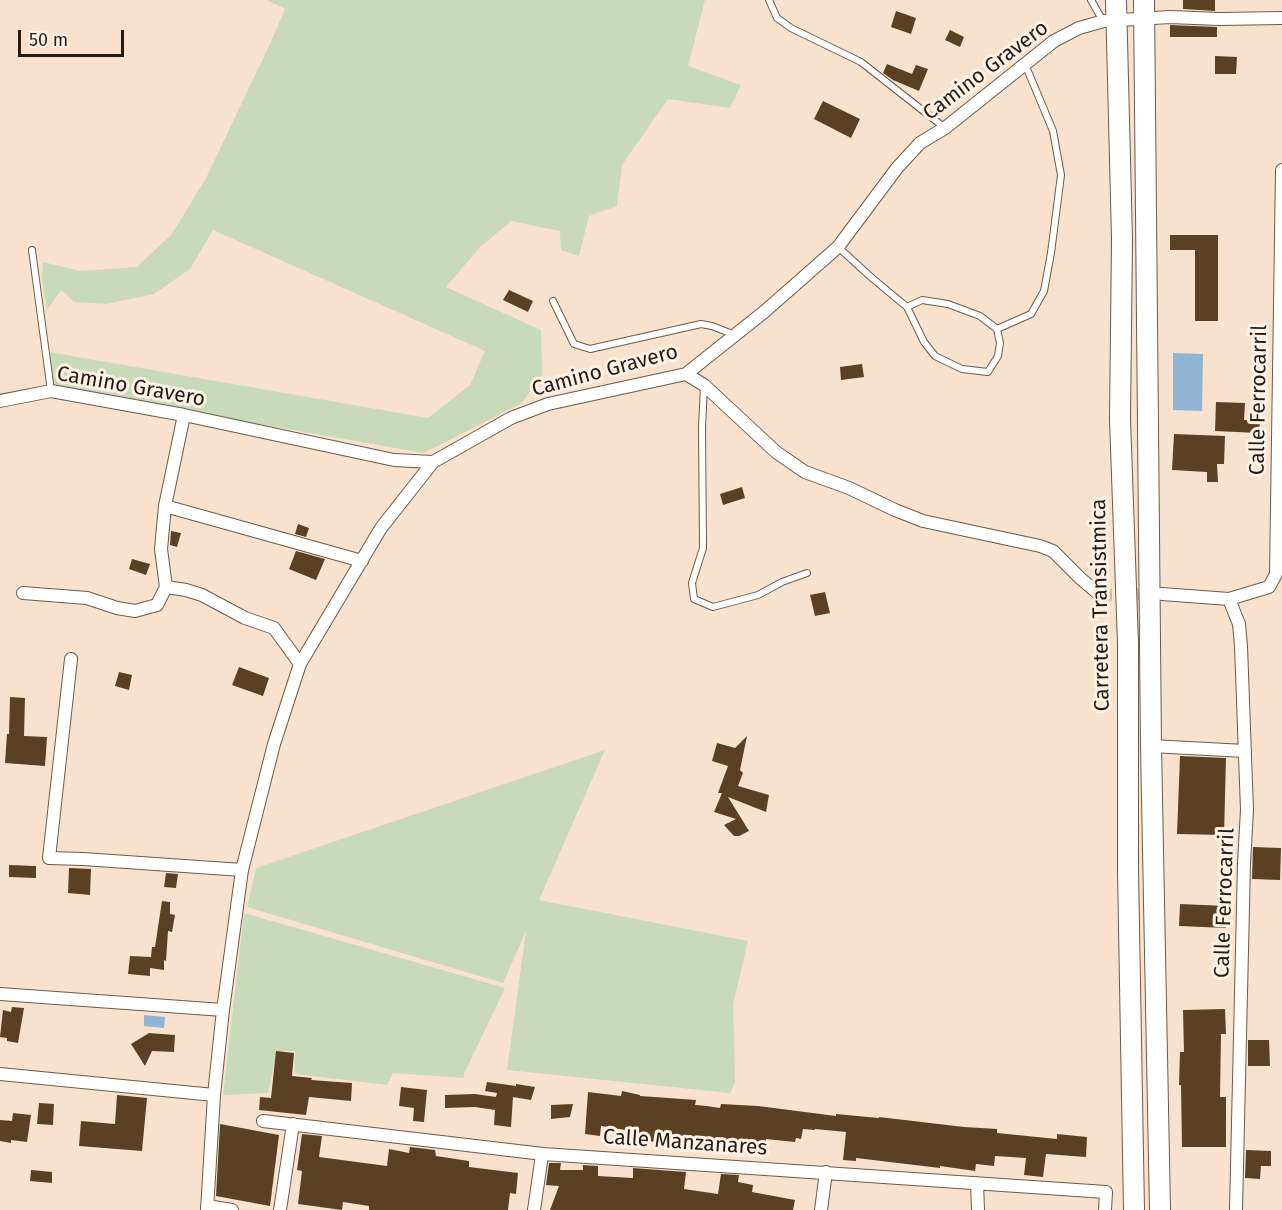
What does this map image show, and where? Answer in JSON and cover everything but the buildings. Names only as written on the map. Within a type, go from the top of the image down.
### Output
[{"type":"main road","name":"Carretera Transistmica","points":[[1116,0],[1110,21],[1122,238],[1120,419],[1128,644],[1128,870],[1134,1210]]},
{"type":"main road","points":[[1131,0],[1144,10],[1151,746],[1160,1210]]},
{"type":"main road","points":[[1110,21],[1134,40],[1136,126],[1144,149]]},
{"type":"street","name":"Camino Gravero","points":[[0,401],[51,391],[184,415],[394,460],[433,462],[511,418],[548,404],[686,374],[764,312],[838,247],[897,168],[920,143],[945,128],[1054,41],[1079,28],[1144,10],[1170,17],[1282,18]]},
{"type":"street","name":"Calle Ferrocarril","points":[[1162,594],[1229,599],[1269,587],[1276,574],[1282,170]]},
{"type":"street","points":[[686,374],[704,386],[776,452],[805,472],[849,488],[923,521],[1040,546],[1053,551],[1100,595]]},
{"type":"street","points":[[23,593],[87,598],[135,612],[157,605],[166,587],[161,549],[165,506],[184,415]]},
{"type":"street","points":[[232,1210],[207,1208],[214,1095],[242,870],[274,744],[300,664],[381,528],[433,462]]},
{"type":"street","points":[[165,506],[362,561]]},
{"type":"street","points":[[166,587],[202,595],[245,618],[274,628],[300,664]]},
{"type":"street","name":"Calle Ferrocarril","points":[[1229,599],[1239,624],[1241,646],[1247,810],[1236,1210]]},
{"type":"street","points":[[71,659],[49,858],[242,870]]},
{"type":"street","points":[[1151,746],[1245,751]]},
{"type":"street","points":[[0,994],[223,1010]]},
{"type":"street","points":[[0,1074],[214,1095]]},
{"type":"street","name":"Calle Manzanares","points":[[263,1121],[543,1154],[1106,1192],[1106,1210]]},
{"type":"street","points":[[280,1210],[293,1124]]},
{"type":"street","points":[[534,1210],[543,1154]]},
{"type":"street","points":[[821,1210],[826,1172]]},
{"type":"street","points":[[977,1183],[978,1210]]},
{"type":"lane","points":[[769,0],[777,18],[791,28],[861,62],[945,128]]},
{"type":"lane","points":[[1091,0],[1110,21]]},
{"type":"lane","points":[[998,329],[1031,314],[1044,291],[1061,175],[1053,131],[1025,64]]},
{"type":"lane","points":[[838,247],[907,307],[924,342],[935,356],[962,369],[988,372],[998,356],[1000,343],[998,329],[980,316],[948,304],[922,300],[907,307]]},
{"type":"lane","points":[[32,250],[51,391]]},
{"type":"lane","points":[[553,301],[574,344],[590,349],[701,324],[735,335]]},
{"type":"lane","points":[[704,386],[703,548],[692,583],[694,599],[713,607],[758,595],[782,582],[807,573]]},
{"type":"green space","points":[[267,0],[705,0],[688,66],[741,85],[730,108],[668,99],[622,165],[617,206],[589,216],[579,256],[561,250],[560,231],[511,221],[480,247],[446,287],[541,330],[542,375],[522,403],[424,453],[52,388],[49,352],[428,418],[470,385],[485,351],[213,230],[190,269],[154,294],[106,304],[74,302],[61,290],[47,310],[42,279],[43,262],[80,271],[137,267],[172,234],[206,178],[285,9]]},
{"type":"green space","points":[[605,750],[539,900],[748,941],[733,1004],[735,1083],[730,1093],[507,1070],[526,931],[503,983],[247,907],[256,868]]},
{"type":"green space","points":[[244,913],[505,988],[464,1078],[393,1073],[387,1085],[295,1074],[295,1051],[277,1051],[268,1093],[223,1095]]},
{"type":"water","points":[[1173,353],[1203,354],[1202,411],[1173,410]]},
{"type":"water","points":[[144,1015],[165,1017],[164,1028],[144,1026]]},
{"type":"tunnel","points":[[1100,595],[1155,594]]}]
